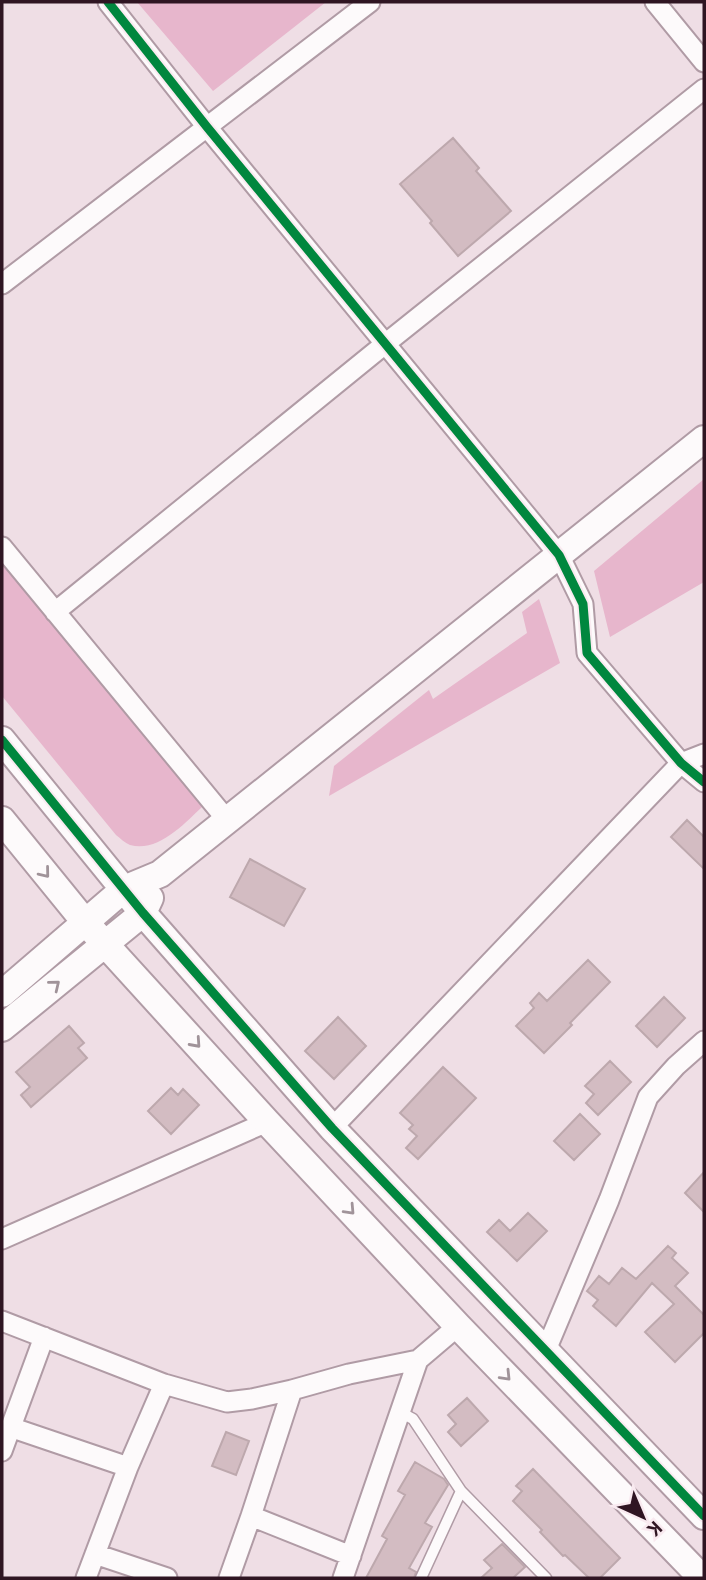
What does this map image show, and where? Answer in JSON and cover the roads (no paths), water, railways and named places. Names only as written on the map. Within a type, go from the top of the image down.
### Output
[{"type":"street","points":[[108,2],[207,127],[559,555],[583,604],[587,653],[681,762],[704,782]]},
{"type":"street","points":[[2,284],[370,2]]},
{"type":"street","points":[[655,2],[704,62]]},
{"type":"street","points":[[55,612],[704,89]]},
{"type":"street","points":[[2,994],[124,889],[160,874],[704,439]]},
{"type":"street","points":[[2,547],[227,820]]},
{"type":"street","points":[[2,740],[143,913],[332,1128],[704,1516]]},
{"type":"street","points":[[332,1128],[681,762],[704,754]]},
{"type":"street","points":[[2,820],[85,922],[267,1122],[458,1326],[702,1578]]},
{"type":"street","points":[[2,1028],[143,913],[160,874]]},
{"type":"street","points":[[546,1350],[609,1200],[648,1097],[676,1066],[704,1041]]},
{"type":"street","points":[[2,1239],[267,1122]]},
{"type":"street","points":[[2,1321],[164,1384],[227,1402],[252,1399],[349,1374],[418,1360],[458,1326]]},
{"type":"street","points":[[2,1451],[44,1337]]},
{"type":"street","points":[[343,1578],[418,1360]]},
{"type":"street","points":[[86,1578],[128,1467],[164,1384]]},
{"type":"street","points":[[229,1578],[292,1390]]},
{"type":"street","points":[[10,1427],[128,1467]]},
{"type":"street","points":[[251,1516],[351,1556]]},
{"type":"street","points":[[95,1554],[167,1578]]},
{"type":"lane","points":[[400,1412],[413,1419],[460,1491],[546,1578]]},
{"type":"lane","points":[[421,1578],[460,1491]]}]
